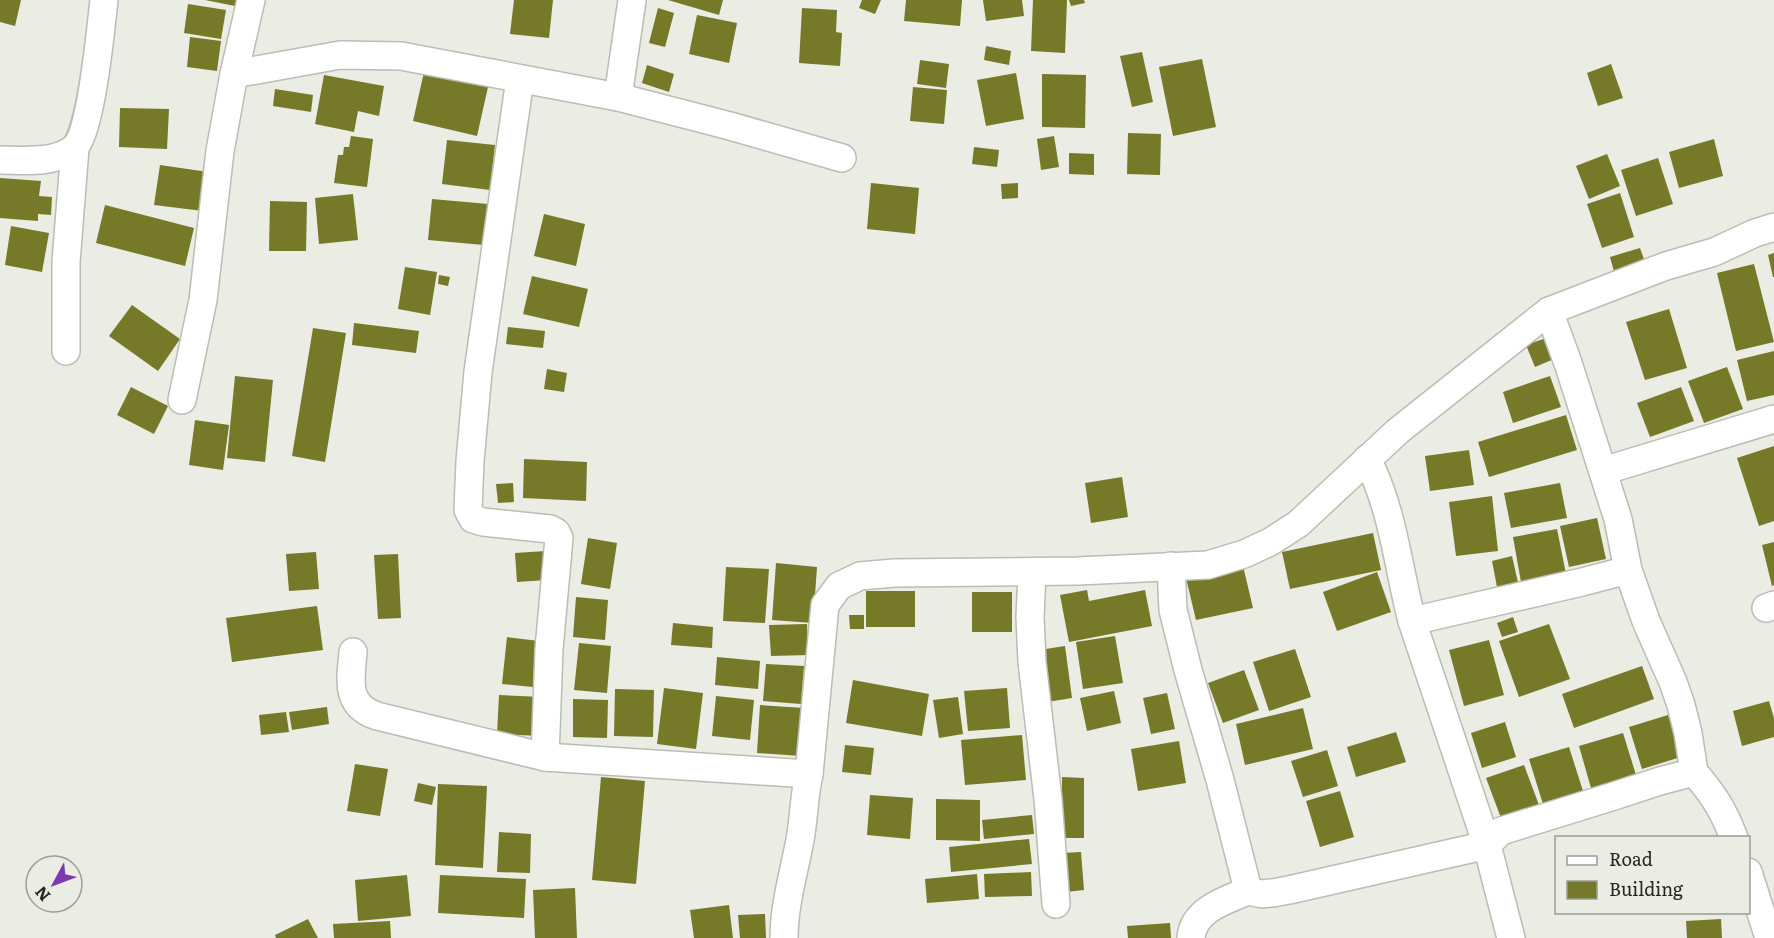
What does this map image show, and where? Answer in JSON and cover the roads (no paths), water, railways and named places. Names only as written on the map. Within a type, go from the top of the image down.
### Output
[{"type":"street","points":[[66,351],[66,262],[75,148],[86,120],[95,78],[104,0]]},
{"type":"street","points":[[182,400],[203,300],[219,151],[251,0]]},
{"type":"street","points":[[618,97],[632,0]]},
{"type":"street","points":[[234,74],[340,55],[401,56],[618,97],[842,158]]},
{"type":"street","points":[[520,78],[478,372],[468,510],[473,519],[550,529],[556,532],[559,538],[549,649],[545,757]]},
{"type":"street","points":[[0,160],[58,158],[75,148]]},
{"type":"street","points":[[784,938],[784,920],[801,836],[825,605],[839,586],[860,576],[1208,565],[1244,555],[1298,524],[1398,431],[1549,311],[1666,266],[1714,252],[1774,227]]},
{"type":"street","points":[[1549,311],[1618,519],[1628,570],[1646,621],[1681,705],[1694,772],[1712,792],[1734,836]]},
{"type":"street","points":[[1603,471],[1774,419]]},
{"type":"street","points":[[1367,459],[1383,497],[1412,621],[1487,845],[1511,938]]},
{"type":"street","points":[[1171,566],[1173,610],[1250,890],[1258,893],[1289,890],[1487,845],[1501,831],[1694,772]]},
{"type":"street","points":[[1412,621],[1628,570]]},
{"type":"street","points":[[1032,572],[1030,617],[1032,662],[1048,799],[1056,904]]},
{"type":"street","points":[[353,652],[351,691],[359,706],[367,713],[545,757],[808,774]]},
{"type":"street","points":[[1750,875],[1769,938]]},
{"type":"street","points":[[1191,938],[1197,919],[1219,903],[1250,890]]}]
